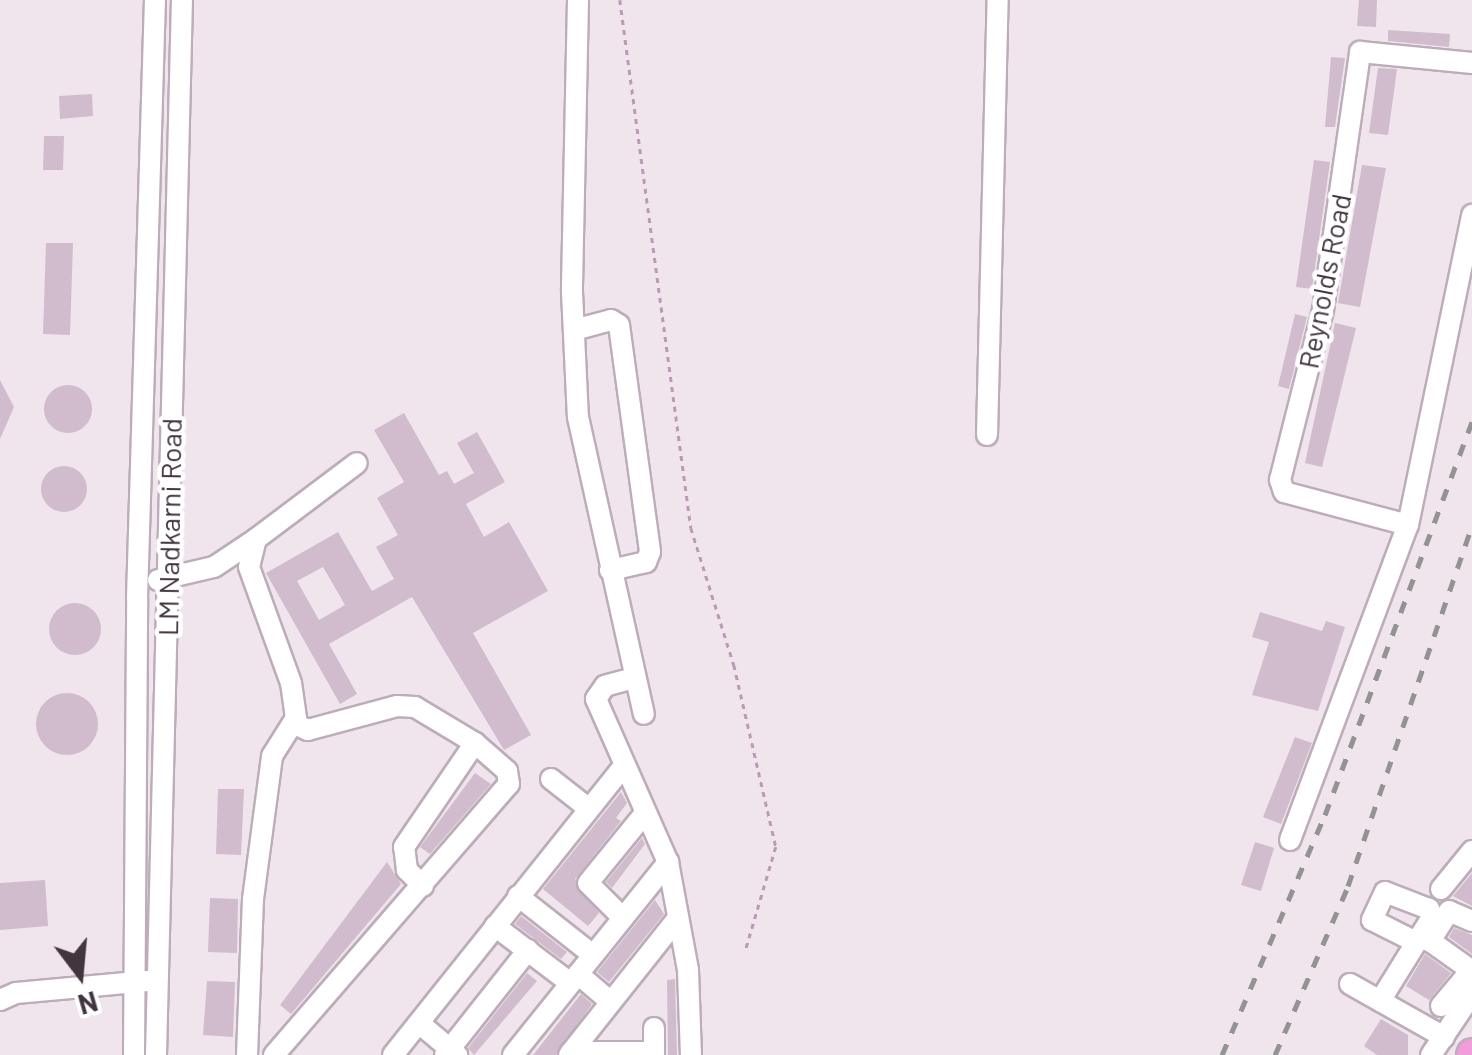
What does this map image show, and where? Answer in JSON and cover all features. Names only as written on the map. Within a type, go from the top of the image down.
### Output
[{"type":"street","name":"LM Nadkarni Road","points":[[134,1055],[138,580],[155,0]]},
{"type":"street","name":"LM Nadkarni Road","points":[[156,1055],[182,0]]},
{"type":"street","points":[[578,0],[572,292],[578,417],[610,570],[623,681],[644,714]]},
{"type":"street","points":[[987,435],[998,0]]},
{"type":"street","name":"Reynolds Road","points":[[1408,525],[1284,492],[1280,480],[1323,310],[1360,52],[1472,63]]},
{"type":"street","points":[[1290,840],[1408,525],[1472,215]]},
{"type":"street","points":[[574,330],[611,320],[619,325],[650,552],[646,562],[610,570]]},
{"type":"street","points":[[138,580],[169,580],[214,566],[357,463]]},
{"type":"street","points":[[256,539],[249,567],[291,682],[296,718],[308,730],[397,706],[415,707],[475,743],[507,770],[509,784],[274,1055]]},
{"type":"street","points":[[623,681],[596,699],[623,768],[668,862],[678,918],[691,1055]]},
{"type":"street","points":[[247,1055],[254,899],[272,756],[296,718]]},
{"type":"street","points":[[423,886],[407,870],[404,847],[475,743]]},
{"type":"street","points":[[393,1055],[623,768]]},
{"type":"street","points":[[550,779],[588,808]]},
{"type":"street","points":[[623,918],[588,883],[644,814]]},
{"type":"street","points":[[1441,889],[1472,851]]},
{"type":"street","points":[[513,1055],[668,862]]},
{"type":"street","points":[[518,896],[593,955]]},
{"type":"street","points":[[1471,977],[1430,941],[1449,911],[1472,922]]},
{"type":"street","points":[[570,1054],[678,918]]},
{"type":"street","points":[[495,926],[611,1002]]},
{"type":"street","points":[[1380,1001],[1416,942]]},
{"type":"street","points":[[418,1022],[451,1053],[528,950]]},
{"type":"street","points":[[1432,957],[1471,977]]},
{"type":"street","points":[[1441,1006],[1471,977]]},
{"type":"street","points":[[1431,1055],[1471,977]]},
{"type":"street","points":[[0,1000],[16,992],[158,981]]},
{"type":"street","points":[[1350,984],[1444,1036]]},
{"type":"street","points":[[570,1054],[654,1054],[654,1028]]},
{"type":"path","points":[[620,0],[692,528],[734,666],[776,847],[745,952]]},
{"type":"building","points":[[1359,0],[1377,0],[1376,27],[1357,26]]},
{"type":"building","points":[[1388,30],[1450,34],[1449,47],[1388,41]]},
{"type":"building","points":[[1331,57],[1345,58],[1335,127],[1325,127]]},
{"type":"building","points":[[1378,68],[1397,69],[1388,135],[1369,133]]},
{"type":"building","points":[[92,94],[93,116],[60,119],[59,96]]},
{"type":"building","points":[[44,136],[64,136],[63,170],[43,170]]},
{"type":"building","points":[[1314,160],[1330,162],[1312,289],[1296,287]]},
{"type":"building","points":[[1362,165],[1386,168],[1360,307],[1338,303]]},
{"type":"building","points":[[46,243],[73,243],[70,335],[43,334]]},
{"type":"building","points":[[1295,314],[1307,317],[1289,389],[1278,386]]},
{"type":"building","points":[[1335,323],[1356,328],[1322,467],[1305,463]]},
{"type":"building","points":[[0,380],[14,407],[0,439]]},
{"type":"building","points":[[68,385],[85,392],[92,409],[85,426],[68,433],[51,426],[44,409],[51,392]]},
{"type":"building","points":[[404,413],[439,475],[447,471],[454,484],[474,473],[457,443],[477,432],[505,482],[466,504],[484,537],[509,522],[548,591],[473,633],[531,735],[504,750],[412,597],[329,644],[357,694],[340,704],[266,573],[338,532],[372,591],[394,579],[376,547],[398,535],[377,498],[404,482],[374,430]],"holes":[[[323,567],[345,605],[319,620],[297,581]]]},
{"type":"building","points":[[64,466],[80,473],[87,489],[80,505],[64,512],[48,505],[41,489],[48,473]]},
{"type":"building","points":[[75,603],[93,611],[101,629],[93,647],[75,655],[57,647],[49,629],[57,611]]},
{"type":"building","points":[[1260,612],[1322,631],[1326,621],[1345,627],[1318,711],[1252,695],[1269,642],[1252,637]]},
{"type":"building","points":[[67,693],[89,702],[98,724],[89,746],[67,755],[45,746],[36,724],[45,702]]},
{"type":"building","points":[[1295,737],[1312,743],[1281,824],[1263,817]]},
{"type":"building","points":[[475,773],[491,784],[430,854],[420,847]]},
{"type":"building","points":[[218,789],[244,789],[241,855],[216,854]]},
{"type":"building","points":[[621,792],[627,803],[616,818],[621,821],[575,879],[599,913],[588,926],[543,889]]},
{"type":"building","points":[[642,838],[645,844],[612,888],[606,882]]},
{"type":"building","points":[[1255,842],[1274,848],[1261,891],[1241,885]]},
{"type":"building","points":[[387,862],[401,884],[291,1014],[280,1005]]},
{"type":"building","points":[[1472,873],[1472,906],[1453,896]]},
{"type":"building","points":[[45,880],[48,926],[0,930],[0,883]]},
{"type":"building","points":[[210,898],[238,899],[237,953],[208,952]]},
{"type":"building","points":[[655,900],[664,914],[609,982],[597,972]]},
{"type":"building","points":[[521,916],[567,952],[561,959],[515,924]]},
{"type":"building","points":[[1454,928],[1472,935],[1472,954],[1449,937]]},
{"type":"building","points":[[1425,954],[1451,973],[1429,1000],[1406,986]]},
{"type":"building","points":[[527,973],[537,981],[474,1055],[468,1048]]},
{"type":"building","points":[[675,979],[677,1055],[668,1055],[667,980]]},
{"type":"building","points":[[207,981],[235,982],[233,1037],[203,1035]]},
{"type":"building","points":[[581,994],[592,1004],[556,1055],[533,1055]]},
{"type":"building","points":[[1381,1019],[1408,1035],[1408,1055],[1377,1055],[1364,1046]]},
{"type":"railway","points":[[1222,1055],[1325,815],[1472,421]]},
{"type":"railway","points":[[1275,1055],[1348,886],[1472,526]]}]
